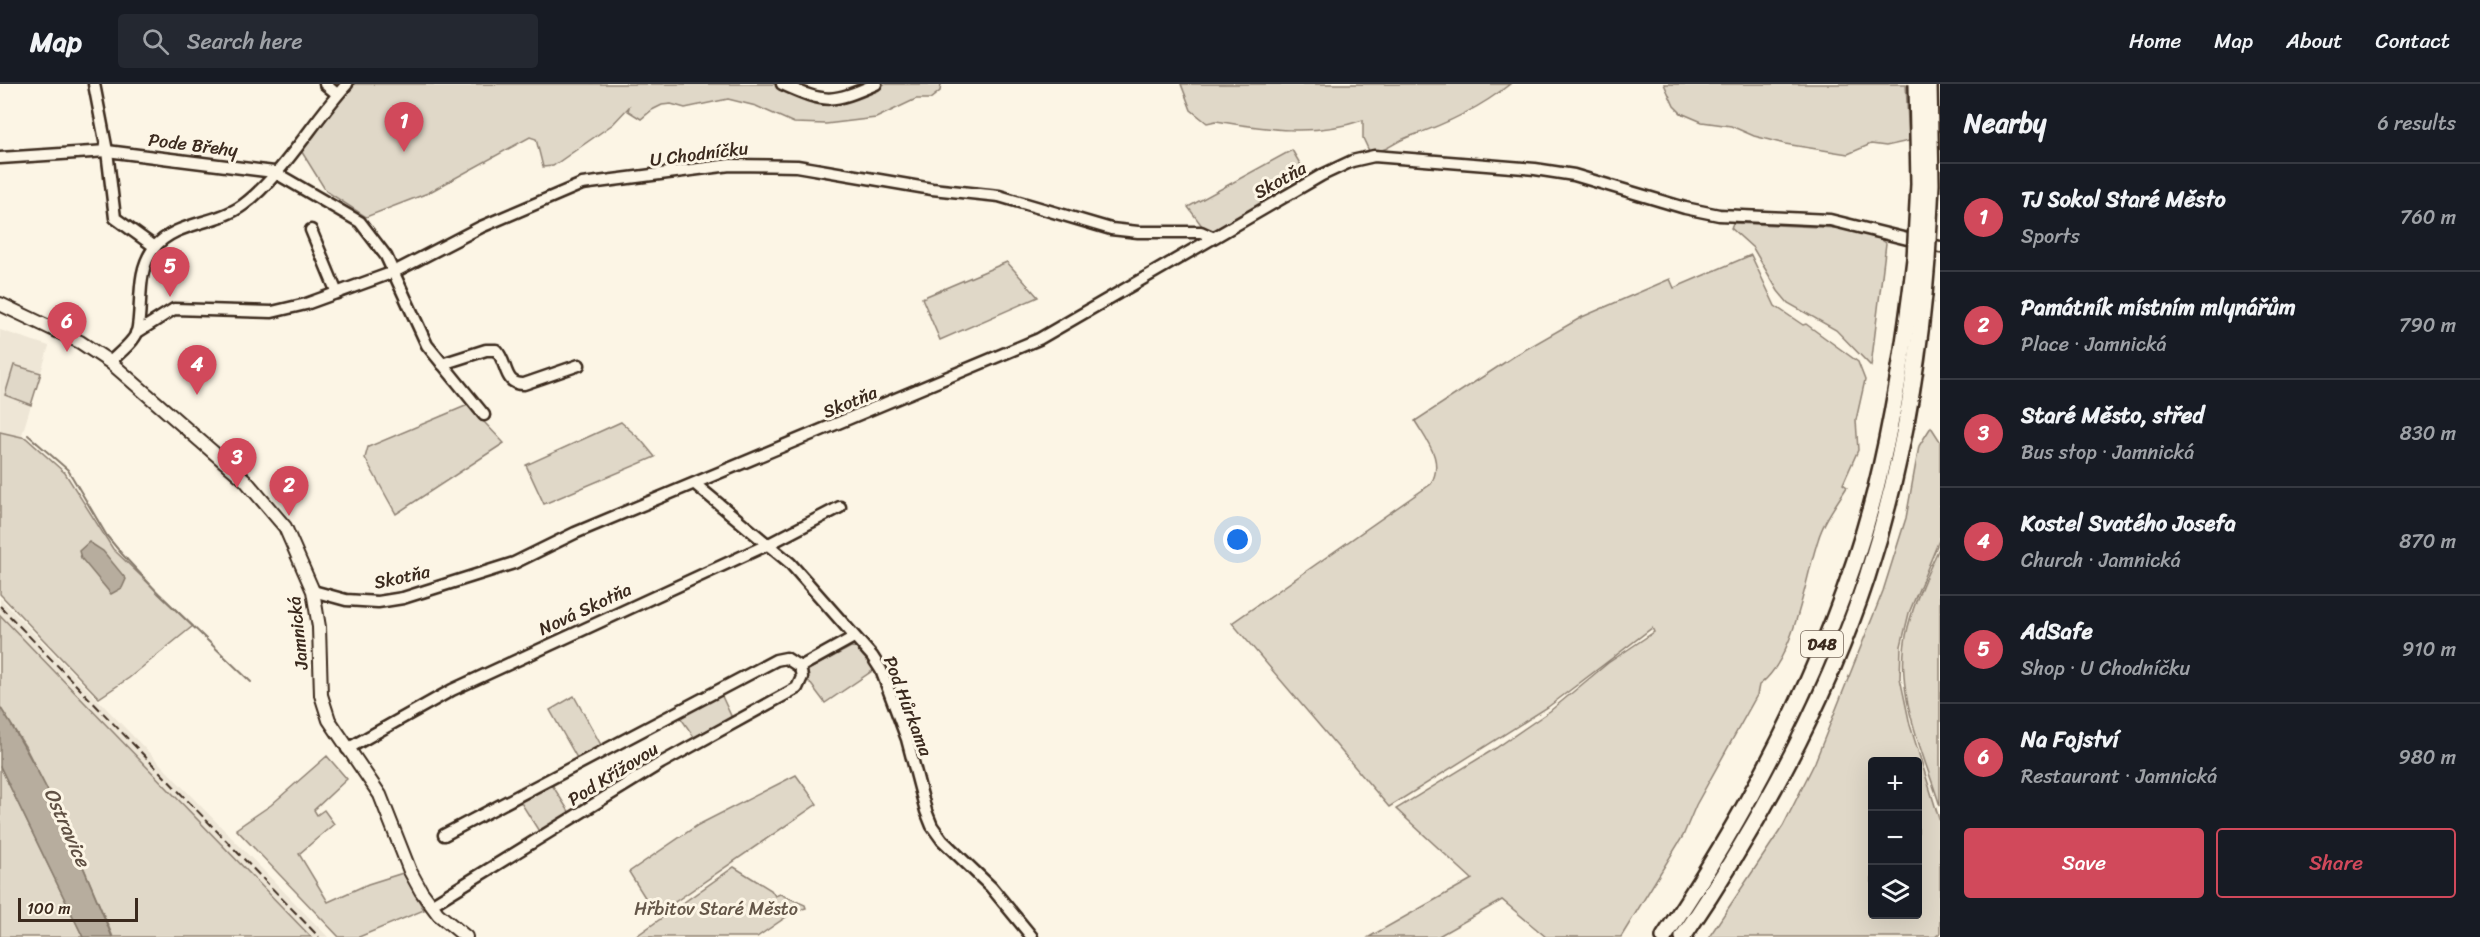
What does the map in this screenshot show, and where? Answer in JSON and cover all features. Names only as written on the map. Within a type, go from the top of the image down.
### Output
[{"type":"highway","name":"D48","points":[[1683,937],[1776,787],[1830,673],[1866,578],[1890,495],[1912,386],[1922,321],[1917,84]]},
{"type":"highway","name":"D48","points":[[1664,937],[1720,851],[1781,741],[1850,573],[1875,492],[1921,260],[1931,184],[1929,84]]},
{"type":"main road","name":"Jamnická","points":[[0,304],[80,342],[110,362],[263,498],[285,527],[313,591],[318,627],[323,706],[347,749],[380,795],[410,871],[430,905],[466,937]]},
{"type":"street","points":[[94,84],[107,151],[115,218],[155,247]]},
{"type":"street","points":[[325,84],[337,94]]},
{"type":"street","points":[[110,362],[136,333],[140,291],[149,256],[155,247],[165,237],[178,230],[230,212],[244,204],[274,172],[346,84]]},
{"type":"street","points":[[782,84],[824,100],[835,99],[876,84]]},
{"type":"street","name":"Pode Břehy","points":[[0,158],[107,151],[274,172]]},
{"type":"street","name":"Skotňa","points":[[313,591],[346,600],[378,602],[403,598],[514,562],[575,533],[1039,339],[1322,175],[1352,161],[1374,156],[1555,172],[1719,215],[1830,220],[1940,247]]},
{"type":"street","name":"U Chodníčku","points":[[136,333],[174,309],[272,312],[306,304],[394,272],[481,227],[582,184],[730,165],[797,166],[932,189],[999,196],[1111,229],[1138,232],[1201,232],[1212,237]]},
{"type":"street","points":[[274,172],[360,222],[386,256],[427,345],[484,416]]},
{"type":"street","points":[[311,230],[337,293]]},
{"type":"street","points":[[442,364],[486,350],[496,350],[501,355],[510,381],[516,385],[579,365]]},
{"type":"street","name":"Pod Hůrkama","points":[[695,484],[790,563],[872,656],[881,670],[907,739],[932,826],[942,840],[991,887],[1032,937]]},
{"type":"street","name":"Nová Skotňa","points":[[347,749],[452,690],[769,544],[840,507]]},
{"type":"street","points":[[800,667],[854,637]]},
{"type":"street","name":"Pod Křížovou","points":[[430,905],[661,763],[797,688],[802,677],[800,667],[786,658],[776,660],[444,835]]},
{"type":"shaded area","points":[[0,330],[49,346],[21,438],[0,432]]},
{"type":"shaded area","points":[[89,542],[103,551],[126,579],[122,588],[111,594],[81,558],[79,551]]},
{"type":"shaded area","points":[[0,598],[328,937],[311,937],[119,740],[0,615]]},
{"type":"shaded area","points":[[0,707],[33,762],[62,819],[112,937],[83,937],[0,766]]},
{"type":"green space","points":[[353,84],[791,84],[834,96],[862,84],[941,84],[940,91],[930,99],[916,99],[876,118],[826,124],[794,123],[756,106],[728,99],[685,108],[671,104],[662,105],[641,119],[628,111],[629,107],[613,124],[553,166],[543,167],[536,139],[530,137],[428,193],[366,217],[326,191],[300,149]]},
{"type":"green space","points":[[1181,84],[1510,84],[1461,115],[1382,150],[1370,153],[1363,138],[1363,120],[1308,130],[1271,129],[1216,121],[1207,123],[1191,110]]},
{"type":"green space","points":[[1664,84],[1906,84],[1909,141],[1886,146],[1871,144],[1848,154],[1785,144],[1754,136],[1731,126],[1702,122],[1681,113],[1674,106]]},
{"type":"green space","points":[[1292,150],[1309,179],[1214,232],[1202,226],[1188,207]]},
{"type":"green space","points":[[1733,223],[1838,228],[1873,234],[1886,243],[1871,366],[1836,330],[1788,303],[1778,291],[1753,248],[1731,228]]},
{"type":"green space","points":[[1751,255],[1775,306],[1803,325],[1806,324],[1858,362],[1865,380],[1856,420],[1858,450],[1843,484],[1847,487],[1820,533],[1790,639],[1771,673],[1759,685],[1757,695],[1696,805],[1683,836],[1621,937],[1546,937],[1502,900],[1437,937],[1369,937],[1472,879],[1396,809],[1496,748],[1550,711],[1608,663],[1654,632],[1652,628],[1548,707],[1389,807],[1232,623],[1431,484],[1435,475],[1435,459],[1415,421],[1516,355],[1582,317],[1670,279],[1674,288]]},
{"type":"green space","points":[[1007,262],[1038,297],[940,340],[922,298]]},
{"type":"green space","points":[[14,365],[41,373],[31,405],[5,395]]},
{"type":"green space","points":[[468,405],[504,443],[396,514],[365,458],[368,447]]},
{"type":"green space","points":[[621,422],[641,440],[655,457],[544,504],[526,465]]},
{"type":"green space","points":[[1931,427],[1940,441],[1940,538],[1909,613],[1901,646],[1900,678],[1920,757],[1868,757],[1868,919],[1922,919],[1922,764],[1940,822],[1940,933],[1935,937],[1709,937],[1783,826],[1815,762],[1883,591],[1906,518],[1919,446]]},
{"type":"green space","points":[[0,432],[26,438],[65,473],[113,549],[193,626],[129,678],[99,698],[0,594]]},
{"type":"green space","points":[[1940,546],[1940,806],[1911,718],[1906,695],[1904,650],[1911,617]]},
{"type":"green space","points":[[0,615],[311,937],[113,937],[69,833],[25,746],[0,707]]},
{"type":"green space","points":[[851,647],[859,648],[875,669],[825,703],[807,679],[808,670]]},
{"type":"green space","points":[[720,692],[732,718],[694,737],[678,714]]},
{"type":"green space","points":[[574,696],[601,745],[577,758],[550,710]]},
{"type":"green space","points":[[327,756],[347,779],[314,810],[317,815],[324,810],[334,824],[299,854],[328,902],[368,884],[403,873],[424,910],[359,937],[339,937],[236,829],[271,805]]},
{"type":"green space","points":[[0,766],[83,937],[0,937]]},
{"type":"green space","points":[[796,775],[817,804],[656,915],[629,872],[698,825]]},
{"type":"green space","points":[[549,780],[570,813],[540,833],[518,798]]},
{"type":"green space","name":"Hřbitov Staré Město","points":[[734,867],[771,890],[775,896],[780,894],[805,905],[806,908],[795,911],[757,937],[635,937]]},
{"type":"waterway","points":[[28,435],[68,470],[107,536],[121,553],[159,594],[251,682]]},
{"type":"railway","points":[[0,606],[319,937]]},
{"type":"place","name":"TJ Sokol Staré Město","points":[[404,152]]},
{"type":"place","name":"AdSafe","points":[[170,297]]},
{"type":"place","name":"Na Fojství","points":[[67,352]]},
{"type":"place","name":"Kostel Svatého Josefa","points":[[197,395]]},
{"type":"place","name":"Staré Město, střed","points":[[237,488]]},
{"type":"place","name":"Památník místním mlynářům","points":[[289,516]]},
{"type":"water label","name":"Ostravice","points":[[67,827]]}]
